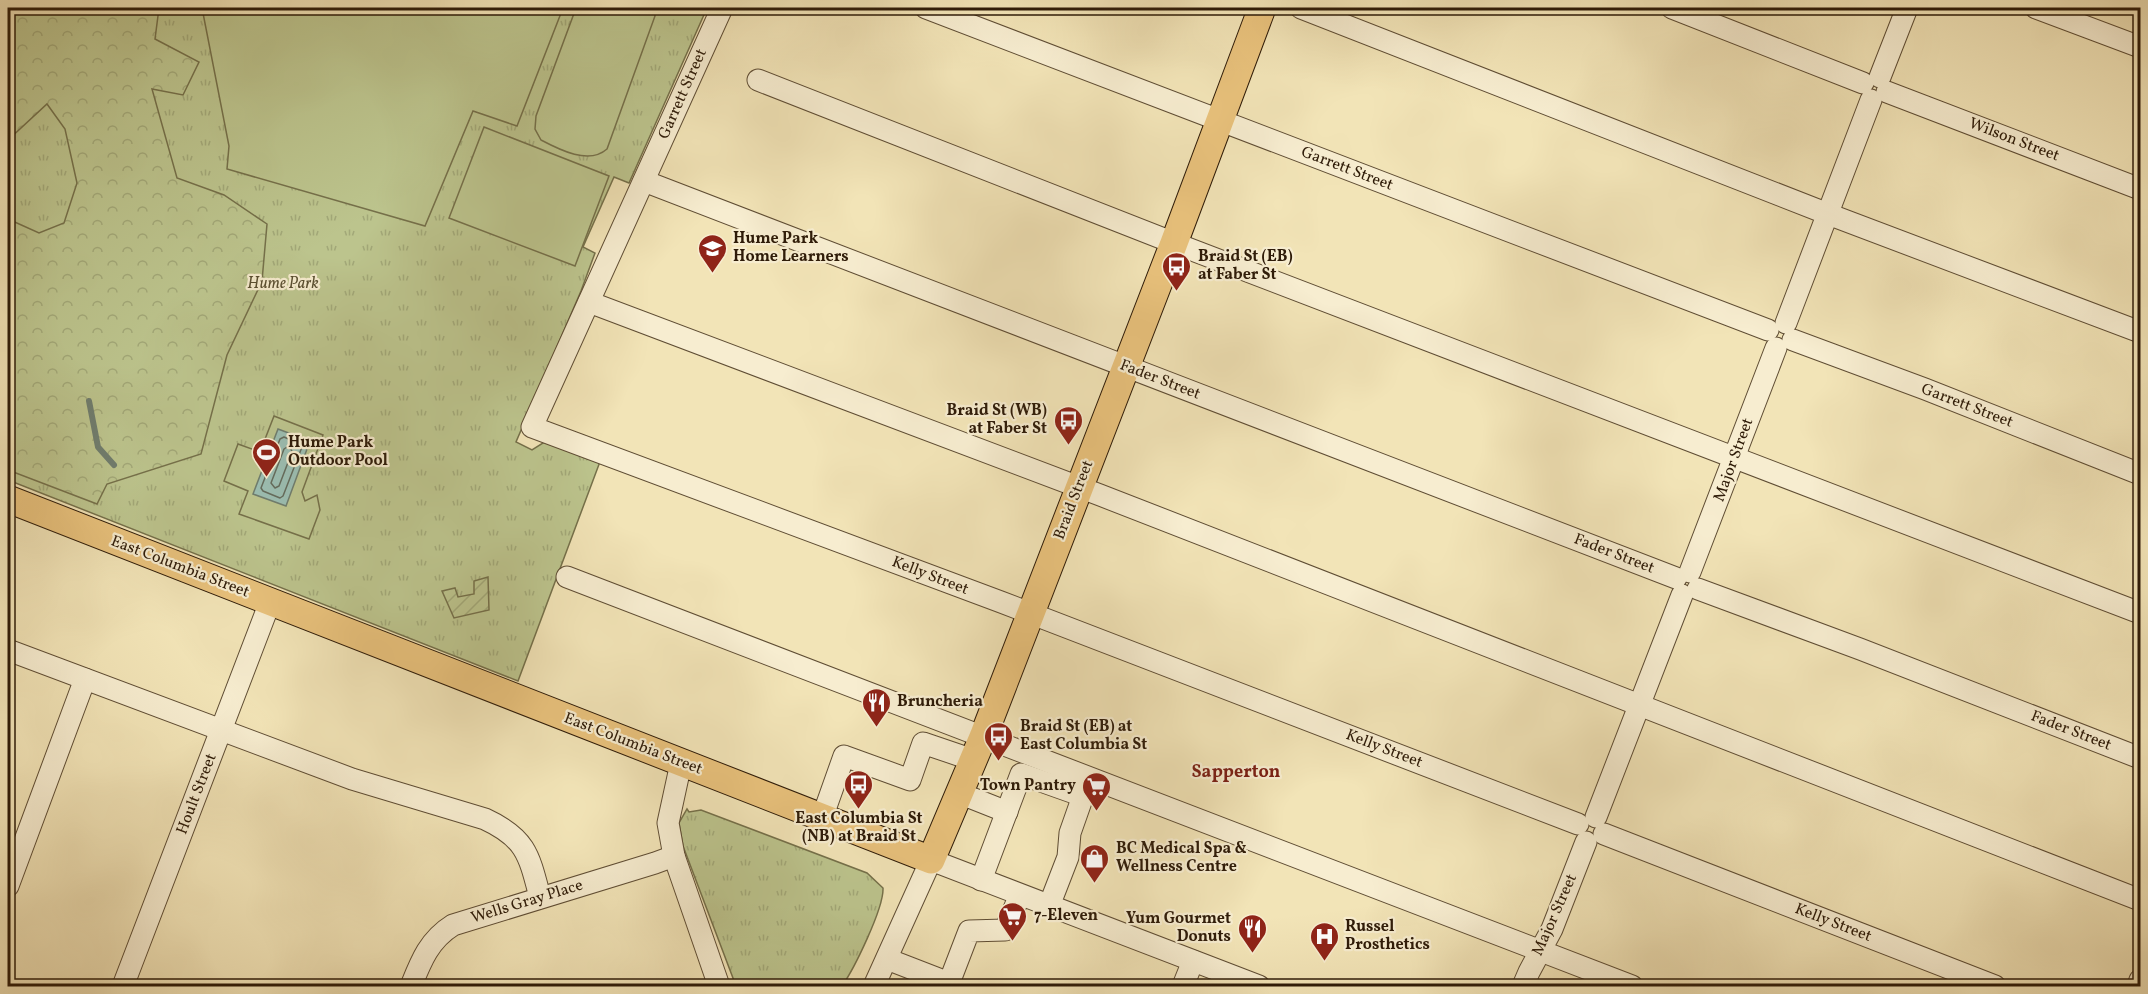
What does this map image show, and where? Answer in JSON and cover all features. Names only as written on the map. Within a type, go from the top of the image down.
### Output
[{"type":"main road","name":"Braid Street","points":[[931,860],[1031,614],[1262,8]]},
{"type":"main road","name":"East Columbia Street","points":[[8,499],[931,860]]},
{"type":"street","name":"Garrett Street","points":[[644,181],[722,8]]},
{"type":"street","name":"Garrett Street","points":[[926,8],[1925,389],[2140,474]]},
{"type":"street","points":[[1302,8],[1828,214],[2140,332]]},
{"type":"street","name":"Wilson Street","points":[[1672,8],[2140,189]]},
{"type":"street","name":"Major Street","points":[[1523,987],[1552,929],[1640,706],[1907,8]]},
{"type":"street","points":[[2036,8],[2140,47]]},
{"type":"street","points":[[758,80],[1734,459],[2140,613]]},
{"type":"street","name":"Kelly Street","points":[[644,181],[532,427],[1031,614],[1995,987]]},
{"type":"street","name":"Fader Street","points":[[644,181],[2140,758]]},
{"type":"street","points":[[589,302],[1079,487],[2140,900]]},
{"type":"street","points":[[567,577],[978,749],[1540,951],[1632,987]]},
{"type":"street","name":"Hoult Street","points":[[123,987],[270,602]]},
{"type":"street","points":[[8,650],[352,779],[485,819],[505,828],[518,840],[527,854],[540,897]]},
{"type":"street","points":[[8,886],[85,679]]},
{"type":"street","points":[[822,818],[844,756],[910,780],[923,743],[978,749]]},
{"type":"street","points":[[681,763],[668,823],[674,856],[719,987]]},
{"type":"street","points":[[981,880],[1021,774],[1083,796],[1070,833],[1068,857],[1049,906]]},
{"type":"street","points":[[959,793],[1007,812]]},
{"type":"street","name":"Wells Gray Place","points":[[411,987],[430,944],[440,933],[453,925],[674,856]]},
{"type":"street","name":"East Columbia Street","points":[[931,860],[1259,987]]},
{"type":"street","name":"Braid Street","points":[[874,987],[931,860]]},
{"type":"street","points":[[887,959],[948,983],[969,931],[1005,930],[1020,895]]},
{"type":"street","points":[[1183,987],[1193,961]]},
{"type":"street","points":[[2138,987],[2140,980]]},
{"type":"green space","name":"Hume Park","points":[[8,8],[707,8],[629,183],[614,177],[583,247],[595,253],[516,442],[532,450],[546,441],[601,459],[518,681],[8,480]]},
{"type":"green space","points":[[8,8],[159,8],[155,39],[199,62],[183,95],[152,89],[177,178],[224,195],[267,224],[262,281],[227,355],[201,454],[107,484],[97,504],[8,470],[8,219],[39,233],[64,223],[77,183],[65,129],[47,104],[8,140]]},
{"type":"green space","points":[[202,8],[563,8],[517,126],[473,111],[425,226],[227,169],[229,146]]},
{"type":"green space","points":[[576,8],[654,8],[655,16],[607,149],[592,156],[574,154],[557,148],[541,140],[535,129],[536,116]]},
{"type":"green space","points":[[484,127],[609,176],[575,266],[449,218]]},
{"type":"green space","name":"Hume Park Outdoor Pool","points":[[274,416],[323,435],[302,492],[305,501],[317,495],[320,510],[309,539],[239,514],[248,491],[224,481],[238,444],[260,452]]},
{"type":"green space","points":[[488,577],[489,610],[454,618],[442,591],[455,588],[458,597],[474,594],[474,581]]},
{"type":"green space","points":[[687,809],[689,812],[701,810],[867,873],[883,888],[874,923],[861,953],[842,986],[736,986],[683,846],[679,823]]},
{"type":"water","points":[[278,429],[310,441],[286,506],[253,494]]},
{"type":"waterway","points":[[89,401],[98,447],[114,465]]},
{"type":"place","name":"Hume Park Home Learners","points":[[712,274]]},
{"type":"place","name":"Braid St (EB) at Faber St","points":[[1177,292]]},
{"type":"place","name":"Braid St (WB) at Faber St","points":[[1068,446]]},
{"type":"place","name":"Hume Park Outdoor Pool","points":[[267,478]]},
{"type":"place","name":"Bruncheria","points":[[876,728]]},
{"type":"place","name":"Braid St (EB) at East Columbia St","points":[[999,762]]},
{"type":"place","name":"East Columbia St (NB) at Braid St","points":[[859,810]]},
{"type":"place","name":"Town Pantry","points":[[1097,812]]},
{"type":"place","name":"BC Medical Spa & Wellness Centre","points":[[1095,884]]},
{"type":"place","name":"7-Eleven","points":[[1013,942]]},
{"type":"place","name":"Yum Gourmet Donuts","points":[[1252,954]]},
{"type":"place","name":"Russel Prosthetics","points":[[1324,962]]},
{"type":"district","name":"Sapperton","points":[[1236,772]]}]
